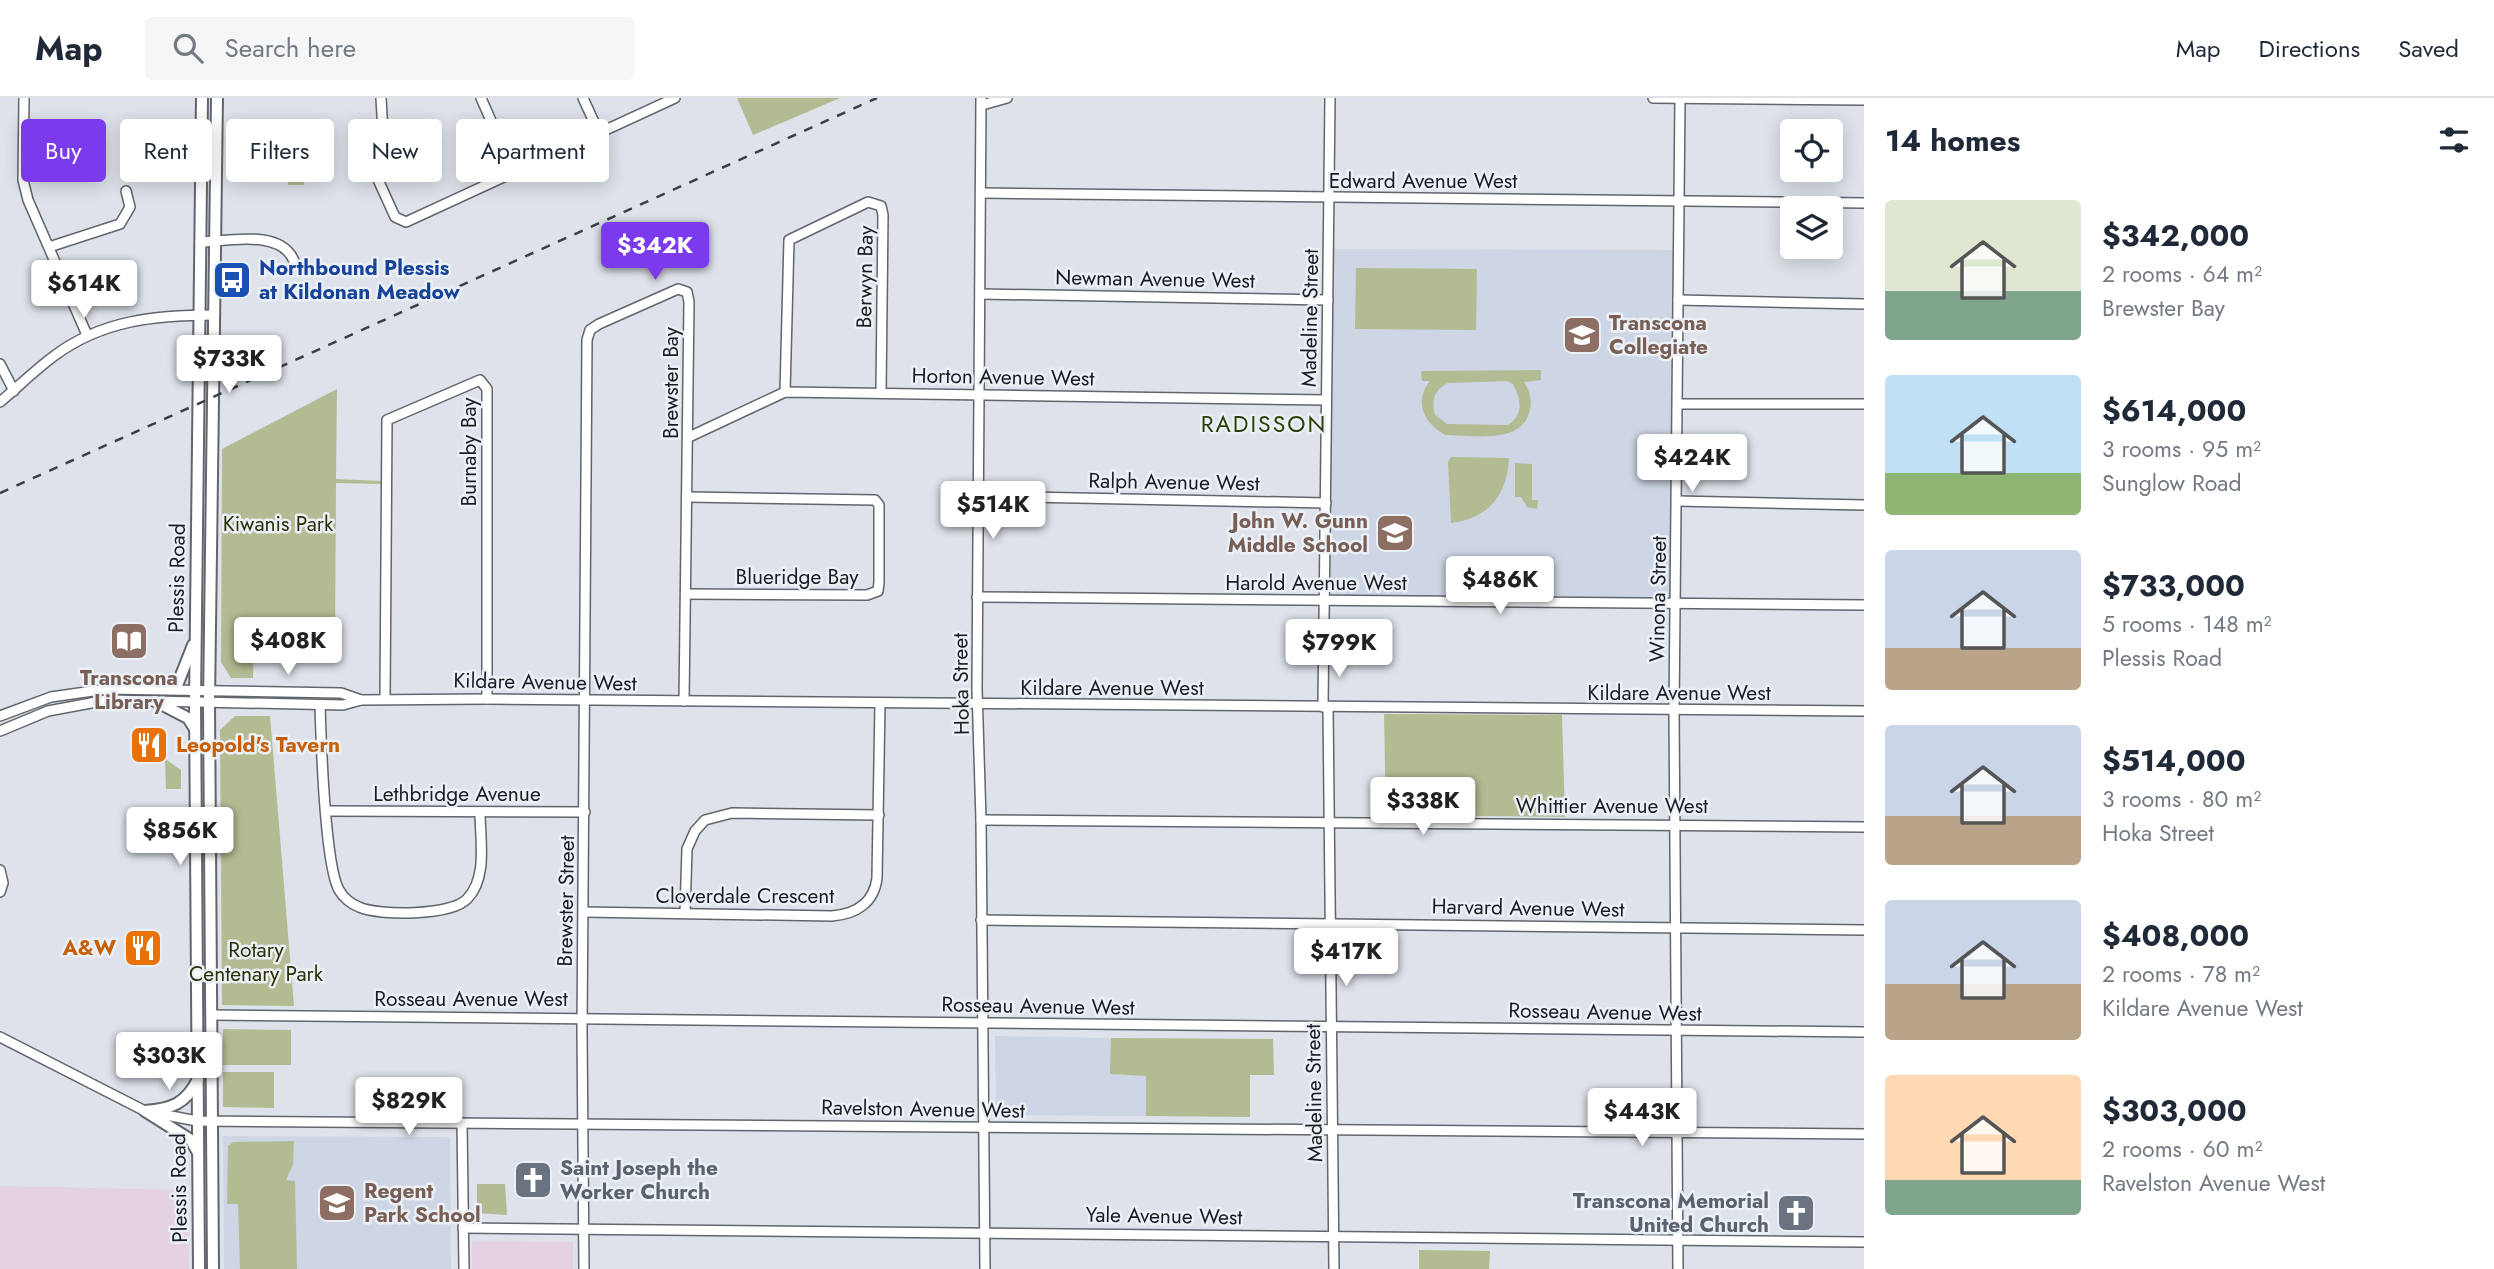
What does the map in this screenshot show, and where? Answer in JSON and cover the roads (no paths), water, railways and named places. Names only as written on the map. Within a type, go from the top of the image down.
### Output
[{"type":"main road","name":"Plessis Road","points":[[199,1269],[195,690],[202,98]]},
{"type":"main road","name":"Plessis Road","points":[[213,1269],[209,697],[217,98]]},
{"type":"main road","points":[[170,689],[178,683],[196,639]]},
{"type":"main road","points":[[155,701],[188,718],[195,729]]},
{"type":"main road","points":[[145,1111],[167,1109],[181,1103],[199,1078]]},
{"type":"main road","points":[[145,1111],[191,1140],[197,1154]]},
{"type":"street","points":[[24,98],[23,180],[87,335]]},
{"type":"street","points":[[380,98],[383,133],[375,161],[375,173],[399,220],[411,220],[494,182]]},
{"type":"street","points":[[481,98],[490,119]]},
{"type":"street","points":[[583,98],[592,119]]},
{"type":"street","points":[[609,129],[676,98]]},
{"type":"street","points":[[982,102],[1007,98]]},
{"type":"street","name":"Madeline Street","points":[[1330,98],[1325,600],[1334,1269]]},
{"type":"street","points":[[1653,98],[1864,100]]},
{"type":"street","name":"Winona Street","points":[[1678,1269],[1674,710],[1680,98]]},
{"type":"street","name":"Hoka Street","points":[[982,102],[977,597],[985,1269]]},
{"type":"street","points":[[49,247],[120,224],[130,207],[126,191]]},
{"type":"street","name":"Edward Avenue West","points":[[982,193],[1864,203]]},
{"type":"street","name":"Berwyn Bay","points":[[785,392],[789,240],[867,202],[875,202],[881,206],[883,215],[881,393]]},
{"type":"street","points":[[200,242],[276,242],[290,250],[294,261]]},
{"type":"street","name":"Brewster Bay","points":[[586,701],[587,340],[590,330],[599,324],[678,289],[687,292],[689,302],[684,701]]},
{"type":"street","name":"Newman Avenue West","points":[[981,294],[1328,300]]},
{"type":"street","points":[[1678,300],[1864,304]]},
{"type":"street","points":[[0,402],[54,356],[87,335],[141,319],[214,315]]},
{"type":"street","points":[[0,364],[14,391]]},
{"type":"street","name":"Burnaby Bay","points":[[386,699],[387,420],[480,380],[487,389],[487,699]]},
{"type":"street","name":"Horton Avenue West","points":[[689,437],[785,392],[1326,400]]},
{"type":"street","points":[[1678,404],[1864,404]]},
{"type":"street","name":"Ralph Avenue West","points":[[979,495],[1326,503]]},
{"type":"street","name":"Blueridge Bay","points":[[686,594],[867,595],[878,591],[879,582],[879,505],[875,500],[687,497]]},
{"type":"street","points":[[1677,501],[1864,505]]},
{"type":"street","name":"Harold Avenue West","points":[[977,597],[1864,605]]},
{"type":"street","name":"Kildare Avenue West","points":[[0,716],[68,693],[107,689],[195,690],[209,697],[320,705],[386,699],[487,699],[1864,711]]},
{"type":"street","name":"Kildare Avenue West","points":[[209,697],[341,693],[360,700]]},
{"type":"street","points":[[0,732],[48,711],[71,706],[107,700],[195,702],[209,697]]},
{"type":"street","name":"Brewster Street","points":[[584,1269],[582,1018],[586,701]]},
{"type":"street","name":"Cloverdale Crescent","points":[[584,912],[832,916],[860,908],[876,888],[880,703]]},
{"type":"street","points":[[320,705],[332,861],[340,892],[360,908],[442,911],[467,900],[478,884],[480,812]]},
{"type":"street","name":"Lethbridge Avenue","points":[[328,811],[585,812]]},
{"type":"street","points":[[685,913],[687,849],[695,831],[705,820],[732,813],[879,816]]},
{"type":"street","name":"Whittier Avenue West","points":[[981,820],[1864,827]]},
{"type":"street","points":[[0,870],[3,883],[0,892]]},
{"type":"street","name":"Harvard Avenue West","points":[[981,920],[1864,930]]},
{"type":"street","name":"Rosseau Avenue West","points":[[212,1015],[1864,1032]]},
{"type":"street","name":"Ravelston Avenue West","points":[[0,1037],[145,1111],[197,1121],[1864,1134]]},
{"type":"street","points":[[462,1123],[464,1269]]},
{"type":"street","name":"Yale Avenue West","points":[[463,1228],[1864,1242]]},
{"type":"railway","points":[[0,493],[877,98]]},
{"type":"place","name":"Northbound Plessis at Kildonan Meadow","points":[[232,280]]},
{"type":"place","name":"Transcona Collegiate","points":[[1582,335]]},
{"type":"place","name":"John W. Gunn Middle School","points":[[1395,533]]},
{"type":"place","name":"Transcona Library","points":[[129,641]]},
{"type":"place","name":"Leopold's Tavern","points":[[149,745]]},
{"type":"place","name":"A&W","points":[[143,948]]},
{"type":"place","name":"Saint Joseph the Worker Church","points":[[533,1180]]},
{"type":"place","name":"Regent Park School","points":[[337,1203]]},
{"type":"place","name":"Transcona Memorial United Church","points":[[1796,1213]]},
{"type":"district","name":"RADISSON","points":[[1264,424]]},
{"type":"park label","name":"Kiwanis Park","points":[[278,524]]},
{"type":"park label","name":"Rotary Centenary Park","points":[[256,962]]}]
